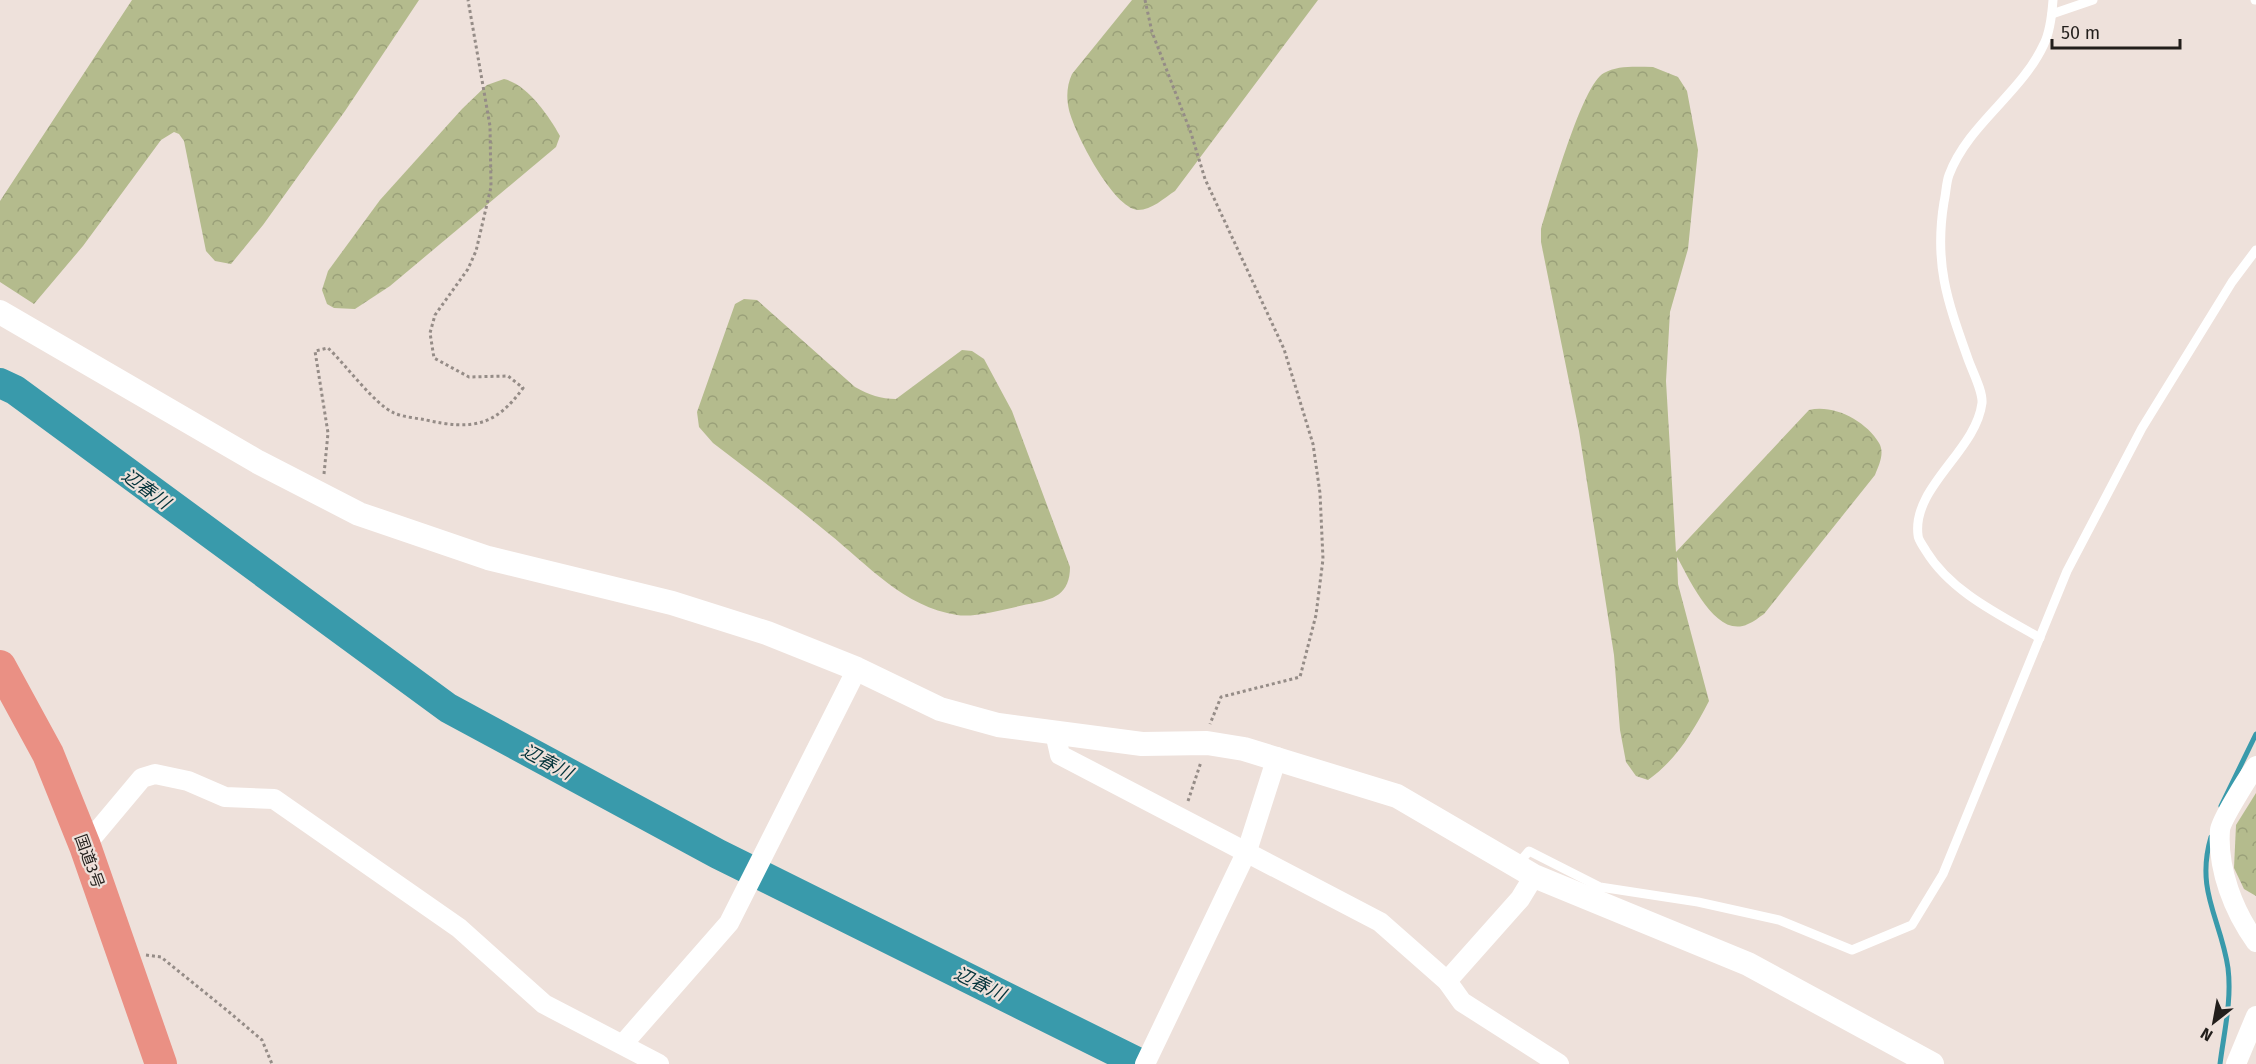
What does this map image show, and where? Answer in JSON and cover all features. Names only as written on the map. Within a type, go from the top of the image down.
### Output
[{"type":"highway","name":"国道3号","points":[[0,666],[48,754],[85,846],[161,1064]]},
{"type":"street","points":[[0,312],[306,488],[359,514],[488,558],[672,603],[768,633],[857,669],[940,709],[998,725],[1142,744],[1208,734],[1397,796],[1525,871],[1748,964],[1932,1064]]},
{"type":"street","points":[[623,1044],[729,923],[857,669]]},
{"type":"street","points":[[1055,733],[1060,755],[1183,817],[1380,922],[1447,981],[1462,1002],[1559,1064]]},
{"type":"street","points":[[1145,1064],[1247,851],[1277,757]]},
{"type":"street","points":[[2256,766],[2220,828],[2224,873],[2248,918],[2256,942]]},
{"type":"street","points":[[85,846],[142,778],[155,774],[188,781],[225,797],[274,799],[459,927],[544,1004],[659,1064]]},
{"type":"street","points":[[1447,981],[1520,899],[1525,871]]},
{"type":"street","points":[[2236,1064],[2256,1016]]},
{"type":"lane","points":[[2040,638],[1997,614],[1959,587],[1935,565],[1918,536],[1922,507],[1944,471],[1961,451],[1978,420],[1982,401],[1950,309],[1941,272],[1940,227],[1948,176],[1968,141],[2017,87],[2045,43],[2053,0]]},
{"type":"lane","points":[[2052,14],[2092,0]]},
{"type":"lane","points":[[1525,871],[1529,851],[1600,887],[1698,902],[1779,920],[1851,950],[1912,925],[1943,874],[2067,571],[2142,428],[2232,282],[2256,250]]},
{"type":"path","points":[[306,488],[325,473],[328,433],[315,351],[328,348],[349,368],[371,396],[394,413],[445,424],[483,424],[508,409],[523,388],[508,376],[469,376],[434,358],[430,333],[435,315],[468,269],[476,251],[491,187],[490,126],[468,0]]},
{"type":"path","points":[[1145,0],[1152,32],[1191,133],[1205,178],[1284,349],[1312,444],[1320,493],[1323,559],[1316,615],[1299,677],[1221,697],[1183,817]]},
{"type":"path","points":[[127,962],[149,954],[161,957],[262,1040],[272,1064]]},
{"type":"green space","points":[[132,0],[419,0],[345,111],[263,225],[231,264],[215,261],[206,251],[184,141],[179,134],[174,132],[161,140],[83,246],[34,304],[0,282],[0,201]]},
{"type":"green space","points":[[1132,0],[1318,0],[1175,191],[1153,206],[1138,210],[1128,206],[1118,197],[1096,168],[1073,121],[1067,96],[1072,74]]},
{"type":"green space","points":[[1653,67],[1678,77],[1687,91],[1698,150],[1688,249],[1670,312],[1666,381],[1676,552],[1809,410],[1839,412],[1858,421],[1879,443],[1881,459],[1875,475],[1764,614],[1750,623],[1736,627],[1725,623],[1715,615],[1696,592],[1677,557],[1678,584],[1709,701],[1683,745],[1667,764],[1648,780],[1636,776],[1626,762],[1620,730],[1614,655],[1579,431],[1541,242],[1541,229],[1568,144],[1586,98],[1595,82],[1604,73],[1615,69]]},
{"type":"green space","points":[[504,79],[521,87],[544,110],[560,136],[556,147],[390,286],[355,309],[334,308],[327,304],[322,290],[328,271],[380,200],[462,109],[487,85]]},
{"type":"green space","points":[[744,299],[757,300],[855,387],[880,397],[896,399],[962,350],[972,351],[984,359],[1012,411],[1070,567],[1064,590],[1046,600],[964,616],[920,603],[888,583],[800,510],[713,443],[699,427],[697,412],[735,304]]},
{"type":"green space","points":[[2256,793],[2256,896],[2244,889],[2234,868],[2236,825]]},
{"type":"waterway","name":"辺春川","points":[[0,383],[15,390],[448,708],[718,854],[1141,1064]]},
{"type":"waterway","points":[[2221,806],[2256,734]]},
{"type":"waterway","points":[[2211,837],[2206,873],[2208,889],[2225,951],[2229,980],[2220,1064]]}]
